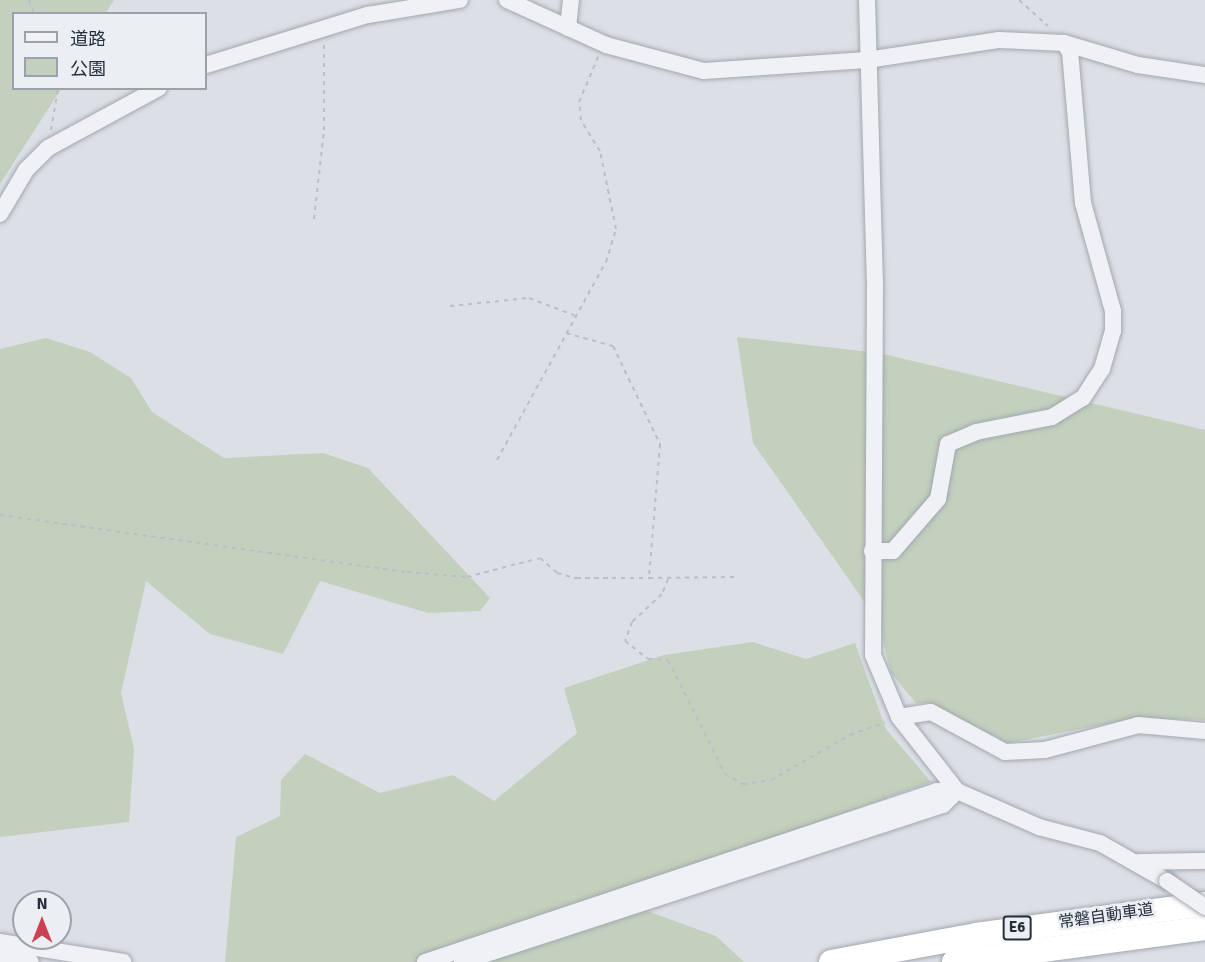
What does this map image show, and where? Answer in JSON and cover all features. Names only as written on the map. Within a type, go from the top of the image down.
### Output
[{"type":"highway","name":"常磐自動車道","points":[[831,962],[976,935],[1205,905]]},
{"type":"highway","name":"常磐自動車道","points":[[954,962],[1205,928]]},
{"type":"street","points":[[207,65],[266,43],[323,33],[368,15],[429,1],[460,0]]},
{"type":"street","points":[[507,0],[601,43],[658,63],[704,71],[867,60],[999,39],[1064,43],[1138,65],[1205,75]]},
{"type":"street","points":[[568,28],[571,0]]},
{"type":"street","points":[[867,0],[875,281],[873,655],[899,717],[957,791]]},
{"type":"street","points":[[872,551],[893,551],[938,499],[948,444],[976,432],[1052,417],[1083,398],[1102,369],[1113,331],[1113,311],[1083,203],[1070,52],[1064,43]]},
{"type":"street","points":[[0,214],[26,170],[48,148],[155,90]]},
{"type":"street","points":[[899,717],[931,712],[1005,752],[1045,750],[1138,725],[1205,731]]},
{"type":"street","points":[[425,962],[937,791],[957,791],[1139,861],[1205,905]]},
{"type":"street","points":[[462,962],[943,805],[957,791]]},
{"type":"street","points":[[1139,861],[1205,861]]},
{"type":"street","points":[[0,942],[123,962]]},
{"type":"street","points":[[0,957],[32,962]]},
{"type":"path","points":[[1019,0],[1064,43]]},
{"type":"path","points":[[314,219],[324,130],[323,33]]},
{"type":"path","points":[[497,460],[606,262],[616,229],[600,151],[581,120],[579,102],[601,43]]},
{"type":"path","points":[[48,148],[58,90]]},
{"type":"path","points":[[450,306],[529,298],[576,316]]},
{"type":"path","points":[[566,332],[613,346],[660,444],[649,578]]},
{"type":"path","points":[[0,515],[407,572],[467,577],[540,558],[557,573],[576,578],[734,577]]},
{"type":"path","points":[[668,579],[662,594],[632,622],[626,641],[648,659],[668,660],[725,774],[743,784],[771,780],[850,735],[899,717]]},
{"type":"green space","points":[[0,0],[114,0],[107,12],[12,12],[12,90],[60,90],[0,184]]},
{"type":"green space","points":[[737,337],[879,353],[1205,430],[1205,720],[1137,718],[1008,743],[930,703],[916,703],[891,673],[878,621],[753,443]]},
{"type":"green space","points":[[46,338],[90,352],[131,378],[152,412],[224,458],[323,453],[368,468],[490,598],[480,611],[428,613],[320,581],[283,654],[210,634],[146,581],[121,693],[134,749],[129,822],[0,837],[0,349]]},
{"type":"green space","points":[[753,642],[806,659],[855,643],[886,729],[931,782],[634,888],[647,911],[716,936],[744,962],[225,962],[236,837],[280,816],[281,780],[305,754],[380,793],[453,775],[494,801],[577,733],[564,688],[664,655]]}]
